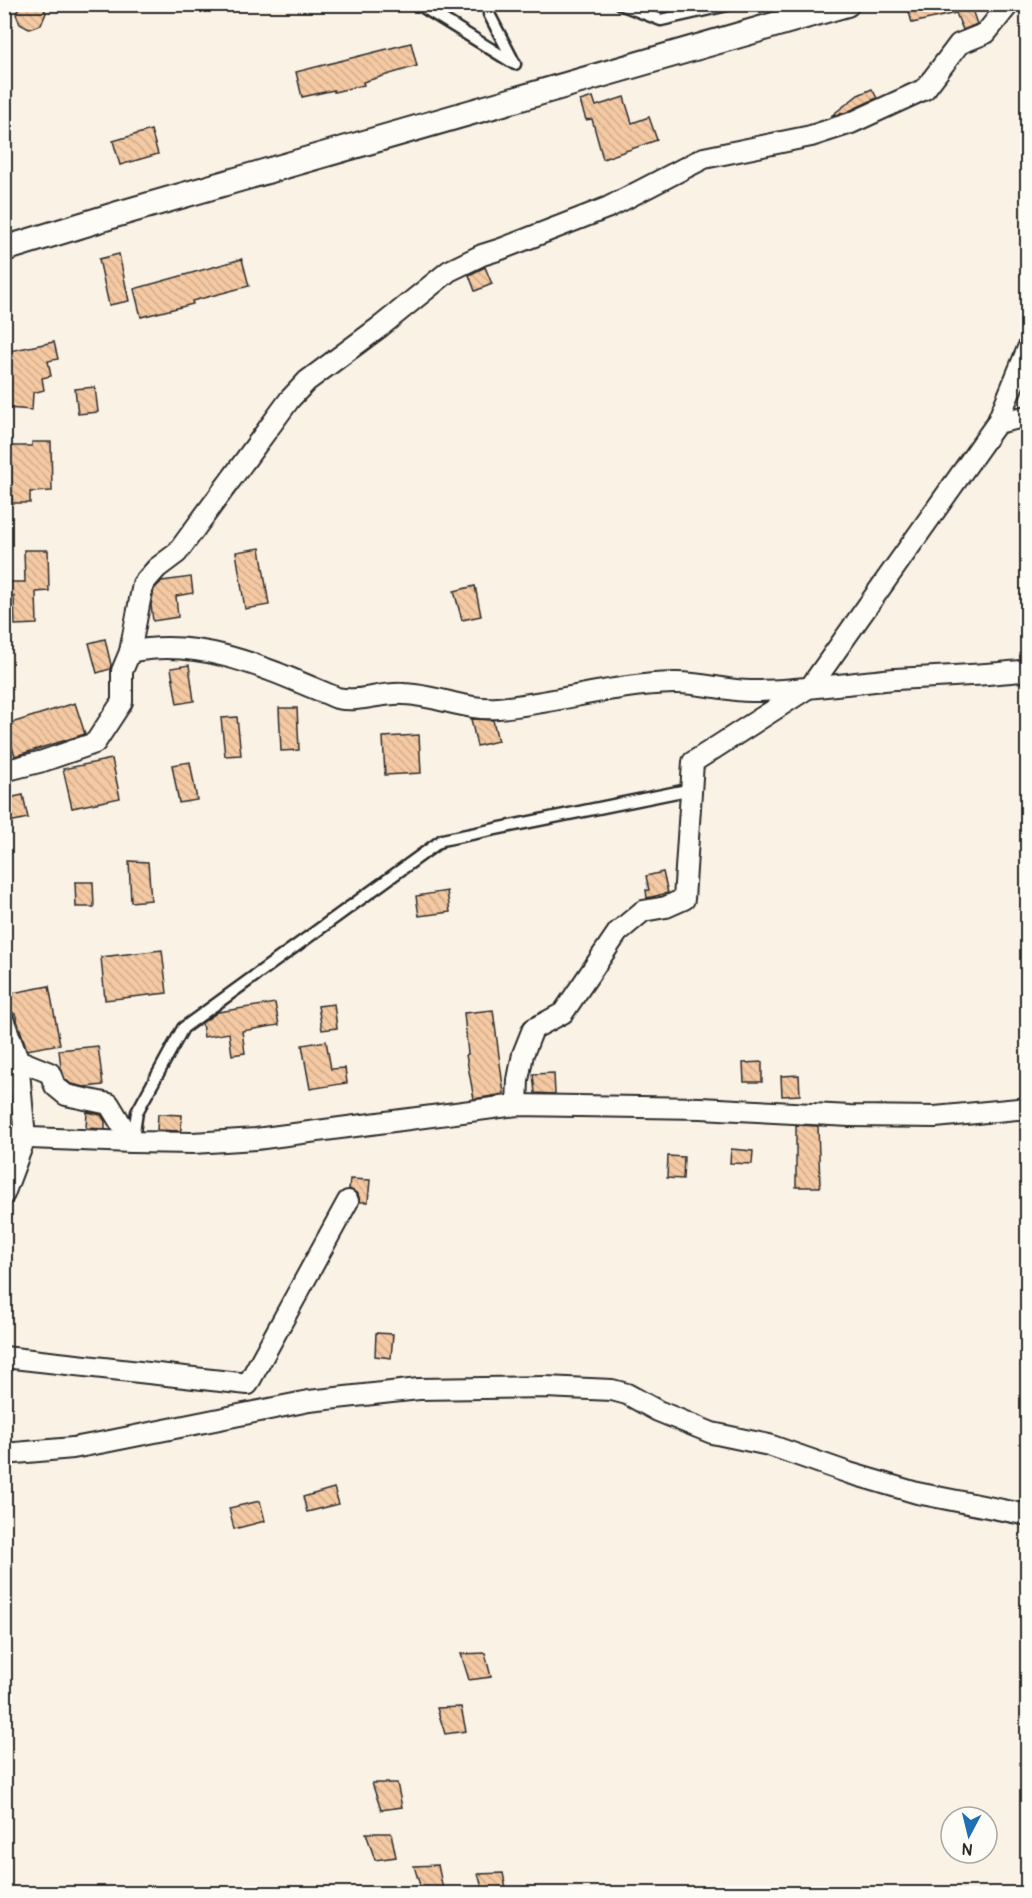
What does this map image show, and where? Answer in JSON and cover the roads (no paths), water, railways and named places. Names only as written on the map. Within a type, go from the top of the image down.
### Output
[{"type":"street","points":[[4,249],[847,4]]},
{"type":"street","points":[[4,771],[94,744],[122,702],[122,671],[130,652],[143,584],[157,568],[177,553],[290,399],[307,381],[381,326],[449,271],[482,255],[609,207],[704,158],[811,136],[851,123],[925,89],[959,44],[986,33],[1009,4]]},
{"type":"street","points":[[517,1105],[518,1080],[523,1054],[533,1029],[563,1013],[618,932],[643,911],[666,907],[684,899],[693,762],[811,686],[997,423],[1028,348]]},
{"type":"street","points":[[997,423],[1028,416]]},
{"type":"street","points":[[130,652],[150,648],[174,648],[214,654],[247,662],[337,698],[352,701],[401,693],[480,708],[498,708],[599,691],[674,683],[753,691],[899,679],[986,676],[1028,670]]},
{"type":"street","points":[[4,1022],[18,1060],[25,1138],[4,1194]]},
{"type":"street","points":[[18,1060],[50,1073],[55,1086],[66,1095],[109,1104],[132,1143]]},
{"type":"street","points":[[4,1137],[132,1143],[193,1143],[256,1139],[517,1105],[701,1108],[850,1116],[935,1117],[1028,1108]]},
{"type":"street","points":[[4,1357],[248,1384],[348,1201]]},
{"type":"street","points":[[4,1454],[83,1446],[309,1401],[419,1389],[545,1387],[612,1390],[627,1394],[658,1411],[712,1433],[769,1445],[849,1473],[917,1493],[1028,1515]]},
{"type":"lane","points":[[418,4],[515,63],[489,14],[490,4]]},
{"type":"lane","points":[[620,4],[661,20],[732,4]]},
{"type":"lane","points":[[132,1143],[137,1112],[183,1028],[442,840],[692,789]]}]
